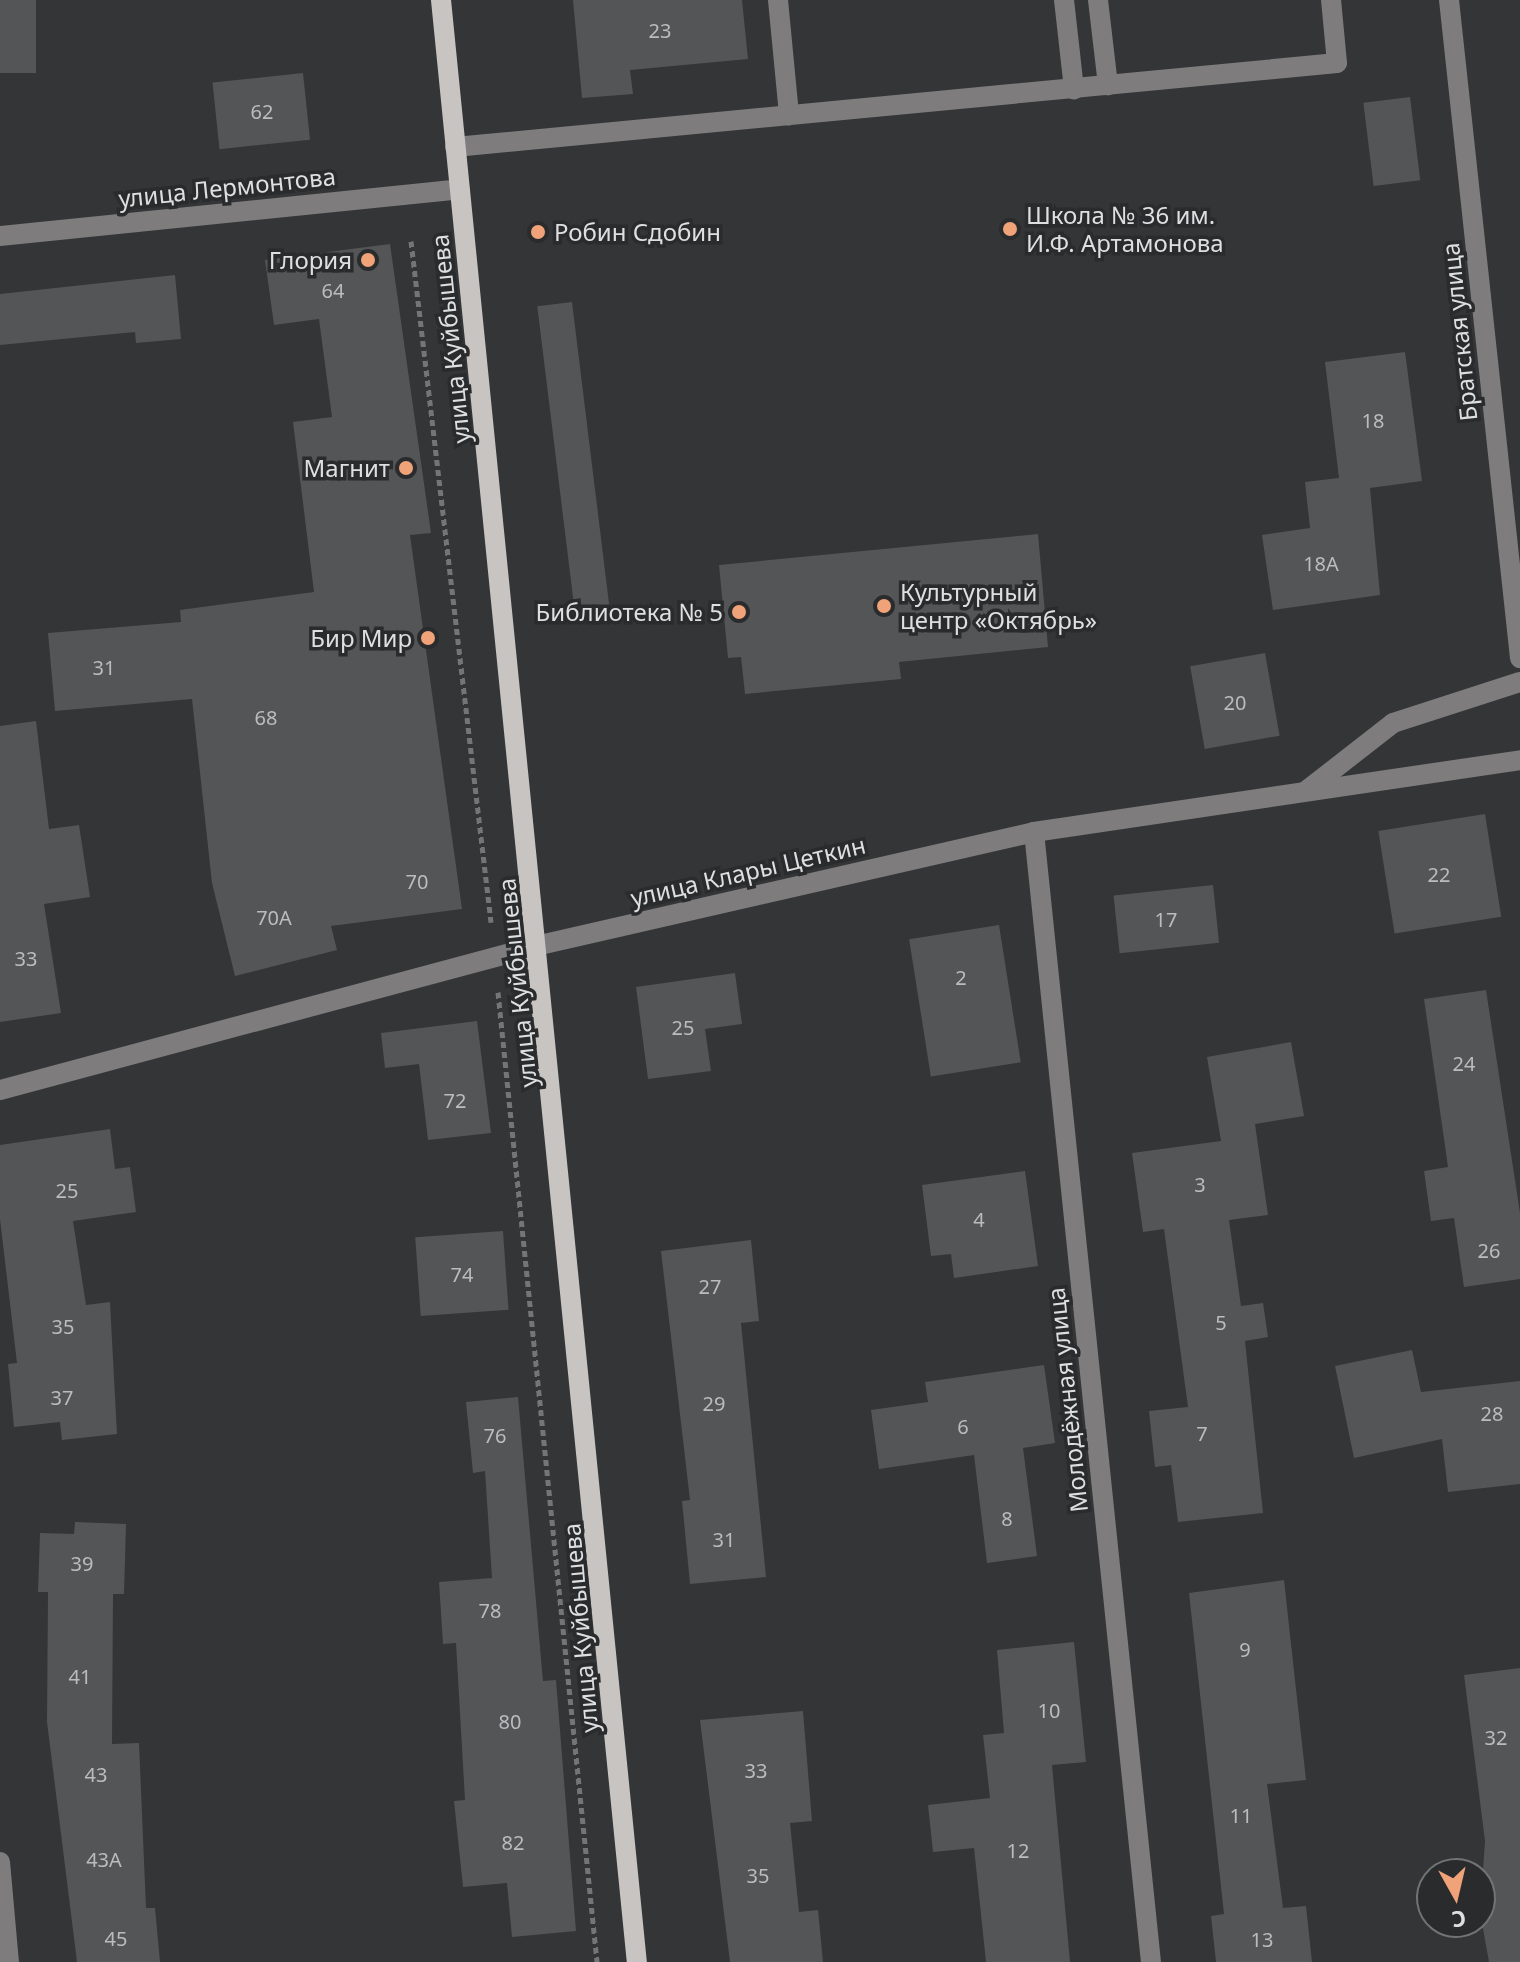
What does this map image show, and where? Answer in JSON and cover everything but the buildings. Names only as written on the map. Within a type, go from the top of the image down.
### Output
[{"type":"main road","name":"улица Куйбышева","points":[[441,0],[540,945],[637,1962]]},
{"type":"street","points":[[778,0],[789,115]]},
{"type":"street","points":[[1064,0],[1074,89]]},
{"type":"street","points":[[1098,0],[1108,85]]},
{"type":"street","points":[[455,147],[1337,63],[1331,0]]},
{"type":"street","name":"Братская улица","points":[[1449,0],[1520,658]]},
{"type":"street","name":"улица Лермонтова","points":[[0,236],[460,189]]},
{"type":"street","points":[[1306,791],[1393,723],[1520,682]]},
{"type":"street","name":"улица Клары Цеткин","points":[[0,1090],[540,945],[1034,832],[1520,760]]},
{"type":"street","name":"Молодёжная улица","points":[[1034,832],[1151,1962]]},
{"type":"street","points":[[0,1862],[9,1962]]},
{"type":"path","points":[[411,241],[495,959],[597,1962]]},
{"type":"place","name":"Школа № 36 им. И.Ф. Артамонова","points":[[1010,229]]},
{"type":"place","name":"Робин Сдобин","points":[[538,232]]},
{"type":"place","name":"Глория","points":[[368,260]]},
{"type":"place","name":"Магнит","points":[[406,468]]},
{"type":"place","name":"Культурный центр «Октябрь»","points":[[884,606]]},
{"type":"place","name":"Библиотека № 5","points":[[739,612]]},
{"type":"place","name":"Бир Мир","points":[[428,638]]}]
